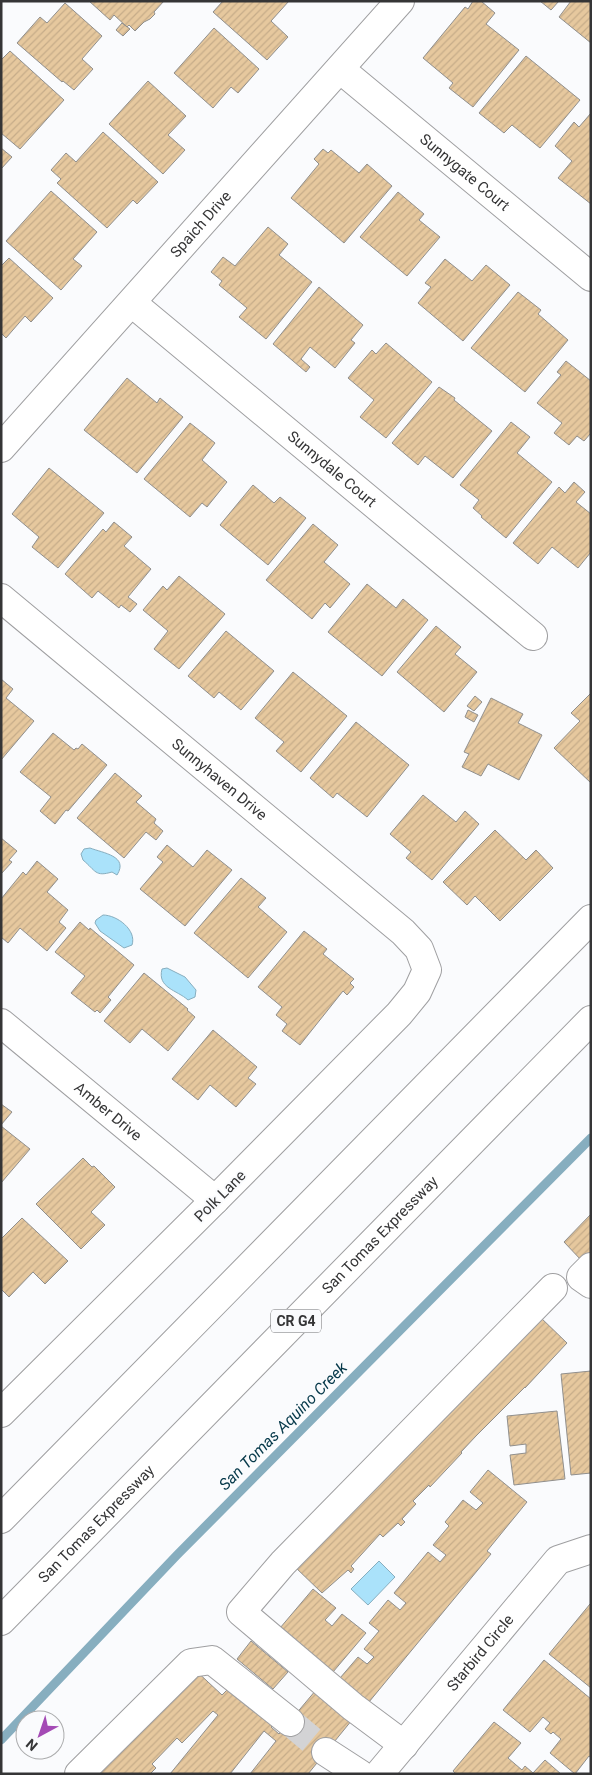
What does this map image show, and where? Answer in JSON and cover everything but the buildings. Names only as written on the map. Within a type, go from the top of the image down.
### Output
[{"type":"main road","name":"Spaich Drive","points":[[1,448],[400,1]]},
{"type":"main road","name":"Sunnygate Court","points":[[340,69],[591,277]]},
{"type":"main road","name":"Sunnydale Court","points":[[132,303],[533,636]]},
{"type":"main road","name":"Sunnyhaven Drive","points":[[1,598],[403,932],[418,950],[427,970]]},
{"type":"main road","points":[[1,1519],[591,919]]},
{"type":"main road","name":"Polk Lane","points":[[1,1413],[399,1014],[417,992],[427,970]]},
{"type":"main road","name":"San Tomas Expressway","points":[[1,1622],[591,1020]]},
{"type":"main road","name":"Amber Drive","points":[[1,1022],[215,1200]]},
{"type":"main road","points":[[591,1267],[581,1277],[591,1284]]},
{"type":"main road","points":[[404,1745],[353,1707],[241,1612],[283,1563],[553,1288]]},
{"type":"main road","name":"Starbird Circle","points":[[379,1774],[558,1560],[591,1549]]},
{"type":"main road","points":[[80,1774],[191,1663],[212,1660],[290,1722]]},
{"type":"main road","points":[[326,1752],[360,1774]]},
{"type":"water","points":[[90,848],[117,859],[120,863],[120,869],[117,875],[112,872],[99,873],[83,860],[81,854],[84,849]]},
{"type":"water","points":[[103,915],[125,924],[132,934],[132,945],[124,948],[100,931],[95,923]]},
{"type":"water","points":[[167,968],[185,977],[196,990],[195,997],[188,1000],[165,985],[161,975],[162,969]]},
{"type":"water","points":[[379,1561],[395,1577],[368,1605],[351,1589]]},
{"type":"waterway","name":"San Tomas Aquino Creek","points":[[1,1740],[177,1555],[591,1138]]},
{"type":"tunnel","points":[[290,1722],[326,1752]]}]
